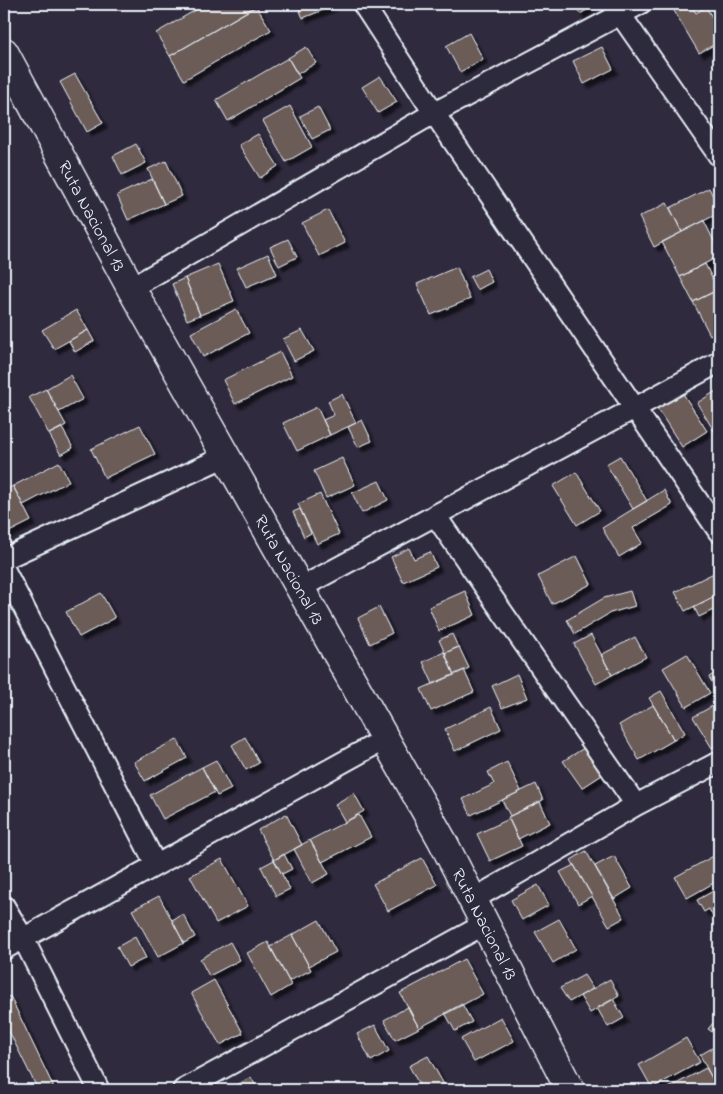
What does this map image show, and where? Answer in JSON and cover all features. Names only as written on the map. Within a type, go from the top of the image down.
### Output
[{"type":"highway","name":"Ruta Nacional 13","points":[[4,52],[131,288],[442,840],[570,1090]]},
{"type":"street","points":[[364,4],[434,112],[719,532]]},
{"type":"street","points":[[131,288],[616,9],[640,4]]},
{"type":"street","points":[[616,9],[719,156]]},
{"type":"street","points":[[300,588],[719,362]]},
{"type":"street","points":[[4,559],[226,456]]},
{"type":"street","points":[[435,515],[636,806]]},
{"type":"street","points":[[4,569],[156,865]]},
{"type":"street","points":[[4,949],[385,738]]},
{"type":"street","points":[[472,900],[636,806],[719,762]]},
{"type":"street","points":[[4,906],[23,938],[99,1090]]},
{"type":"street","points":[[183,1090],[485,924]]},
{"type":"building","points":[[206,4],[260,4],[170,56],[156,33]]},
{"type":"building","points":[[297,4],[332,4],[333,6],[303,18]]},
{"type":"building","points":[[573,4],[597,4],[580,14]]},
{"type":"building","points":[[682,4],[690,4],[696,13],[706,7],[719,29],[719,42],[699,53],[673,9]]},
{"type":"building","points":[[256,6],[271,30],[184,80],[170,56]]},
{"type":"building","points":[[469,33],[483,59],[460,72],[446,46]]},
{"type":"building","points":[[306,47],[316,63],[297,74],[288,58]]},
{"type":"building","points":[[602,47],[613,69],[584,84],[573,61]]},
{"type":"building","points":[[288,58],[300,78],[228,121],[216,100]]},
{"type":"building","points":[[75,74],[103,123],[87,132],[60,82]]},
{"type":"building","points":[[380,76],[397,102],[378,113],[362,87]]},
{"type":"building","points":[[290,106],[312,147],[286,162],[263,121]]},
{"type":"building","points":[[318,107],[330,130],[312,139],[300,116]]},
{"type":"building","points":[[258,134],[278,166],[260,178],[239,145]]},
{"type":"building","points":[[136,144],[146,163],[122,175],[113,156]]},
{"type":"building","points":[[166,161],[182,196],[164,204],[148,169]]},
{"type":"building","points":[[152,179],[164,204],[128,220],[117,195]]},
{"type":"building","points":[[709,188],[719,208],[719,213],[682,232],[670,208]]},
{"type":"building","points":[[667,203],[682,232],[654,247],[639,217]]},
{"type":"building","points":[[328,210],[345,243],[319,256],[302,223]]},
{"type":"building","points":[[704,221],[719,251],[719,256],[680,277],[662,242]]},
{"type":"building","points":[[288,239],[297,257],[279,266],[270,247]]},
{"type":"building","points":[[268,254],[277,274],[246,287],[237,268]]},
{"type":"building","points":[[218,264],[234,301],[200,315],[185,278]]},
{"type":"building","points":[[705,264],[718,290],[693,302],[680,277]]},
{"type":"building","points":[[457,267],[470,299],[431,315],[417,284]]},
{"type":"building","points":[[486,269],[492,282],[477,290],[470,277]]},
{"type":"building","points":[[185,278],[200,315],[187,320],[172,284]]},
{"type":"building","points":[[719,289],[719,330],[710,335],[693,302]]},
{"type":"building","points":[[236,309],[249,333],[203,357],[191,333]]},
{"type":"building","points":[[76,310],[88,330],[54,349],[42,330]]},
{"type":"building","points":[[88,330],[94,341],[75,352],[69,341]]},
{"type":"building","points":[[302,330],[314,351],[294,361],[283,339]]},
{"type":"building","points":[[280,352],[292,376],[235,404],[223,380]]},
{"type":"building","points":[[70,375],[83,399],[59,412],[46,389]]},
{"type":"building","points":[[46,389],[66,425],[49,434],[29,397]]},
{"type":"building","points":[[719,389],[719,439],[697,403]]},
{"type":"building","points":[[682,392],[707,431],[682,447],[657,408]]},
{"type":"building","points":[[342,394],[356,423],[330,435],[323,420],[334,415],[328,401]]},
{"type":"building","points":[[317,407],[330,435],[297,451],[283,423]]},
{"type":"building","points":[[362,420],[372,441],[358,447],[348,427]]},
{"type":"building","points":[[140,425],[155,454],[105,478],[91,449]]},
{"type":"building","points":[[62,428],[73,448],[61,455],[49,434]]},
{"type":"building","points":[[620,456],[647,501],[633,509],[606,464]]},
{"type":"building","points":[[342,458],[355,485],[326,498],[314,471]]},
{"type":"building","points":[[59,462],[69,481],[23,505],[13,486]]},
{"type":"building","points":[[576,472],[600,511],[577,525],[553,486]]},
{"type":"building","points":[[379,481],[388,500],[362,513],[352,493]]},
{"type":"building","points":[[13,486],[31,521],[5,534],[4,491]]},
{"type":"building","points":[[664,490],[672,505],[633,528],[642,543],[619,557],[602,528]]},
{"type":"building","points":[[320,494],[339,534],[317,544],[298,504]]},
{"type":"building","points":[[300,509],[311,533],[304,537],[293,512]]},
{"type":"building","points":[[409,548],[414,559],[430,552],[437,567],[403,582],[391,557]]},
{"type":"building","points":[[577,556],[591,584],[552,604],[538,576]]},
{"type":"building","points":[[716,572],[719,578],[719,594],[685,611],[675,592]]},
{"type":"building","points":[[465,591],[475,615],[439,631],[429,607]]},
{"type":"building","points":[[630,591],[635,606],[610,613],[575,634],[567,620],[604,598]]},
{"type":"building","points":[[101,593],[115,618],[79,637],[66,612]]},
{"type":"building","points":[[719,594],[719,607],[699,617],[694,607]]},
{"type":"building","points":[[379,607],[392,633],[370,644],[358,618]]},
{"type":"building","points":[[452,634],[458,647],[445,653],[439,640]]},
{"type":"building","points":[[591,635],[612,675],[596,684],[574,644]]},
{"type":"building","points":[[635,637],[646,657],[612,675],[601,655]]},
{"type":"building","points":[[459,647],[469,668],[454,675],[445,653]]},
{"type":"building","points":[[444,652],[454,675],[433,684],[423,662]]},
{"type":"building","points":[[687,654],[710,693],[686,707],[663,668]]},
{"type":"building","points":[[464,670],[474,692],[431,711],[421,689]]},
{"type":"building","points":[[719,671],[719,694],[709,677]]},
{"type":"building","points":[[517,674],[527,698],[502,708],[492,686]]},
{"type":"building","points":[[661,691],[685,733],[674,740],[649,698]]},
{"type":"building","points":[[716,704],[719,709],[719,743],[712,748],[693,717]]},
{"type":"building","points":[[653,705],[674,740],[639,760],[619,725]]},
{"type":"building","points":[[491,707],[501,729],[455,751],[445,729]]},
{"type":"building","points":[[245,737],[259,763],[246,770],[232,745]]},
{"type":"building","points":[[177,739],[187,758],[145,781],[134,762]]},
{"type":"building","points":[[584,748],[602,775],[582,788],[563,761]]},
{"type":"building","points":[[216,760],[231,789],[217,796],[202,767]]},
{"type":"building","points":[[507,762],[521,791],[471,815],[463,799],[494,784],[488,772]]},
{"type":"building","points":[[202,767],[215,792],[163,819],[150,795]]},
{"type":"building","points":[[536,784],[543,800],[510,816],[502,800]]},
{"type":"building","points":[[354,793],[364,811],[345,822],[335,804]]},
{"type":"building","points":[[540,802],[550,823],[518,839],[508,817]]},
{"type":"building","points":[[286,814],[302,845],[274,860],[258,830]]},
{"type":"building","points":[[359,815],[371,837],[322,862],[310,840]]},
{"type":"building","points":[[509,819],[522,846],[490,861],[477,834]]},
{"type":"building","points":[[310,840],[329,874],[312,883],[294,849]]},
{"type":"building","points":[[586,851],[624,918],[609,926],[571,860]]},
{"type":"building","points":[[719,853],[719,880],[687,898],[675,877]]},
{"type":"building","points":[[284,854],[292,869],[282,874],[274,860]]},
{"type":"building","points":[[614,856],[632,888],[614,899],[595,866]]},
{"type":"building","points":[[422,858],[437,885],[388,911],[373,884]]},
{"type":"building","points":[[222,859],[248,906],[216,923],[190,876]]},
{"type":"building","points":[[274,860],[290,889],[276,896],[261,867]]},
{"type":"building","points":[[574,865],[592,896],[578,904],[560,872]]},
{"type":"building","points":[[538,885],[549,905],[522,920],[511,900]]},
{"type":"building","points":[[717,889],[719,893],[719,927],[709,909],[704,912],[697,900]]},
{"type":"building","points":[[159,896],[184,943],[158,957],[132,910]]},
{"type":"building","points":[[183,914],[195,937],[184,943],[172,920]]},
{"type":"building","points":[[559,919],[576,949],[553,963],[535,932]]},
{"type":"building","points":[[319,920],[336,952],[309,966],[292,935]]},
{"type":"building","points":[[292,935],[311,970],[289,981],[270,947]]},
{"type":"building","points":[[135,937],[146,958],[128,967],[117,947]]},
{"type":"building","points":[[230,942],[240,960],[209,976],[200,959]]},
{"type":"building","points":[[268,942],[291,985],[271,997],[247,953]]},
{"type":"building","points":[[464,959],[483,994],[419,1028],[400,993]]},
{"type":"building","points":[[584,975],[593,989],[569,1002],[560,988]]},
{"type":"building","points":[[610,979],[619,996],[590,1013],[580,996]]},
{"type":"building","points":[[214,980],[243,1033],[220,1045],[191,993]]},
{"type":"building","points":[[10,996],[55,1090],[38,1090],[4,1021],[4,999]]},
{"type":"building","points":[[613,999],[624,1018],[608,1027],[597,1008]]},
{"type":"building","points":[[462,1004],[472,1022],[455,1031],[445,1013]]},
{"type":"building","points":[[408,1007],[419,1028],[395,1040],[384,1020]]},
{"type":"building","points":[[501,1017],[514,1041],[474,1062],[461,1039]]},
{"type":"building","points":[[713,1023],[719,1027],[719,1037],[708,1029]]},
{"type":"building","points":[[375,1025],[389,1051],[371,1061],[357,1034]]},
{"type":"building","points":[[686,1038],[700,1062],[652,1088],[639,1065]]},
{"type":"building","points":[[719,1044],[719,1079],[714,1082],[700,1055]]},
{"type":"building","points":[[428,1056],[447,1090],[422,1090],[409,1066]]},
{"type":"building","points":[[706,1068],[717,1086],[709,1090],[665,1090]]},
{"type":"building","points":[[251,1077],[258,1090],[230,1089]]}]
